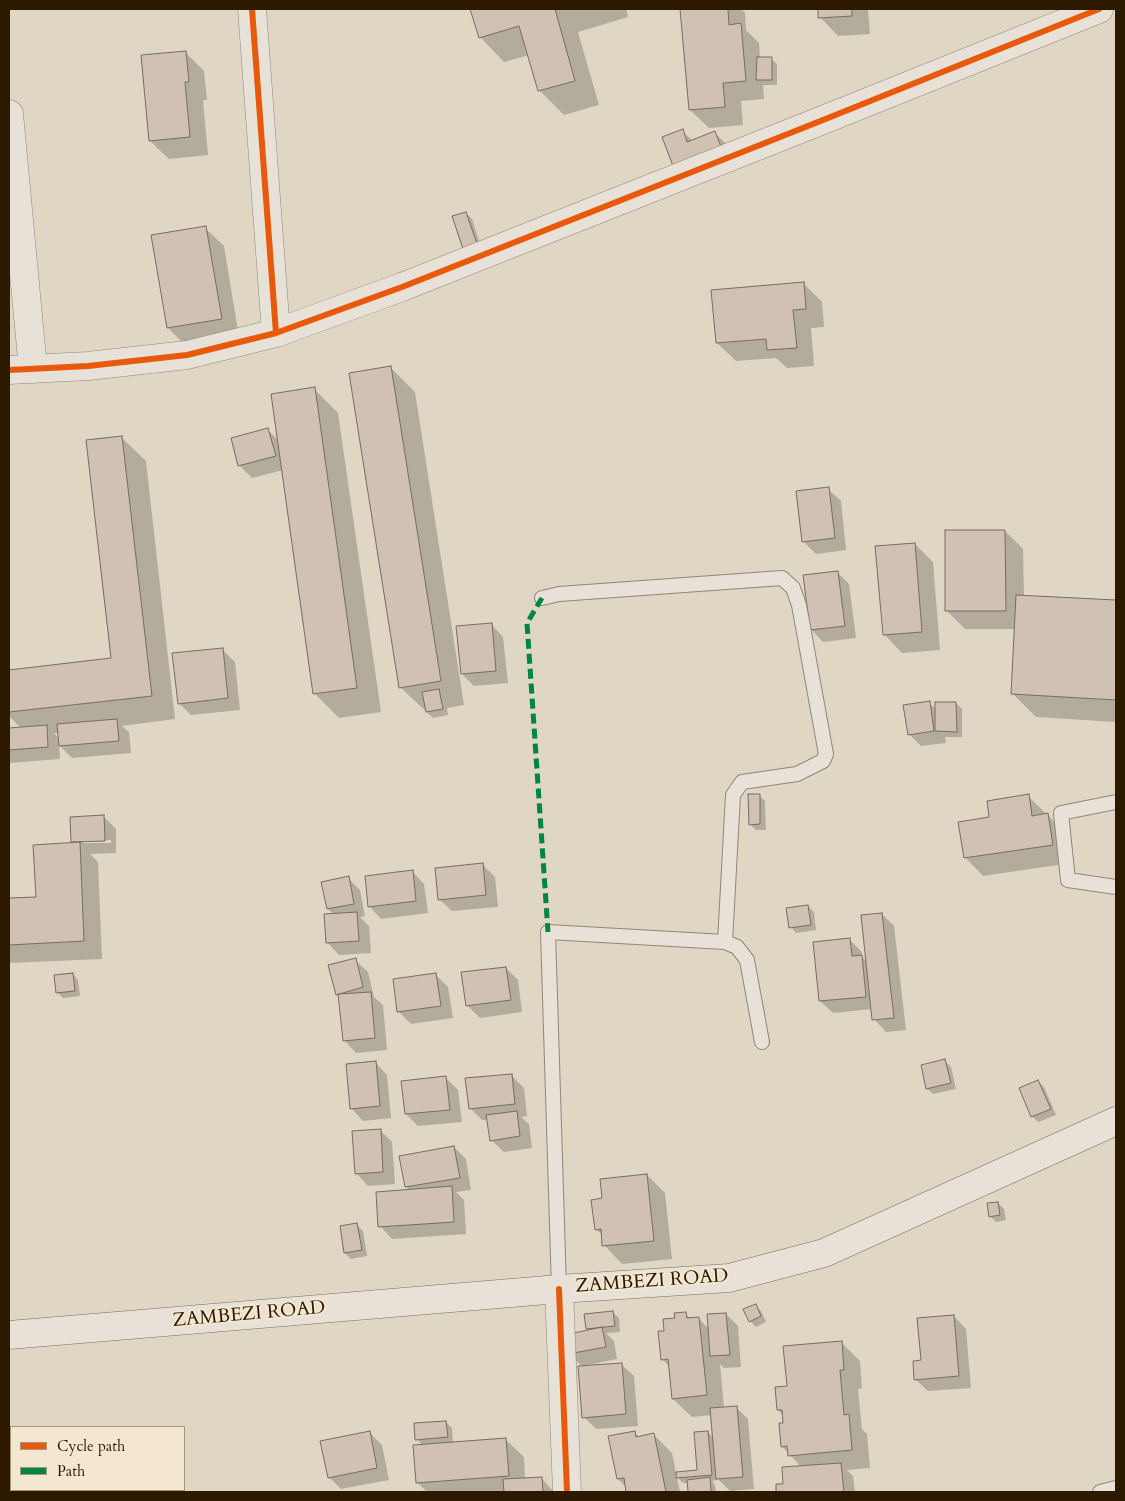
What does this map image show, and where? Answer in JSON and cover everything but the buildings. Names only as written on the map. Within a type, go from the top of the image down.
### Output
[{"type":"street","points":[[252,9],[276,333]]},
{"type":"street","points":[[9,114],[21,369],[88,366],[187,355],[276,333],[402,287],[1099,9]]},
{"type":"street","name":"ZAMBEZI ROAD","points":[[9,1335],[729,1278],[824,1253],[1116,1120]]},
{"type":"street","points":[[559,1290],[567,1492]]},
{"type":"lane","points":[[542,598],[559,594],[782,578],[793,588],[799,605],[826,754],[823,760],[796,774],[742,782],[733,795],[725,942]]},
{"type":"lane","points":[[1116,802],[1062,813],[1068,880],[1116,887]]},
{"type":"lane","points":[[559,1290],[548,932],[725,942],[737,947],[748,960],[762,1042]]},
{"type":"lane","points":[[1100,1492],[1116,1488]]},
{"type":"marked path","points":[[542,598],[527,623],[548,932]]},
{"type":"cycle path","points":[[252,9],[276,333]]},
{"type":"cycle path","points":[[9,370],[88,366],[187,355],[276,333],[402,287],[1099,9]]},
{"type":"cycle path","points":[[559,1289],[567,1492]]}]
